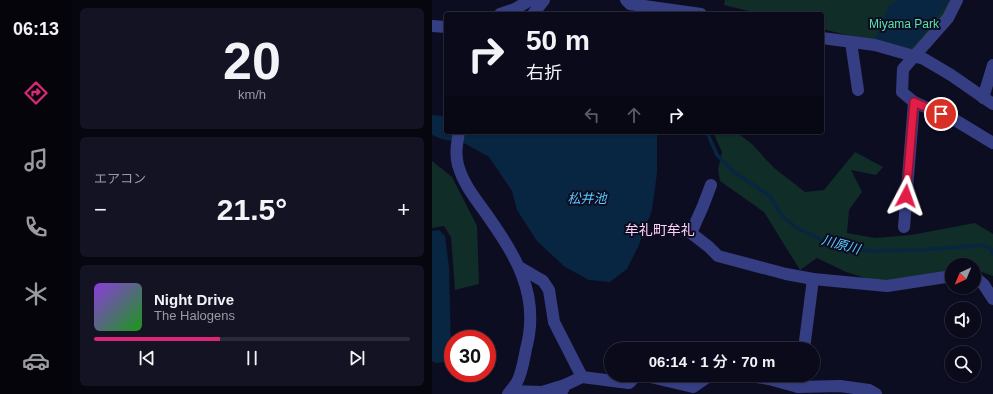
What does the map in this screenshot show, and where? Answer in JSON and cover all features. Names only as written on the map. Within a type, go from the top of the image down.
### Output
[{"type":"street","points":[[506,12],[515,9],[530,0]]},
{"type":"street","points":[[535,12],[544,0]]},
{"type":"street","points":[[626,0],[630,4],[687,12]]},
{"type":"street","points":[[957,0],[948,18],[903,69],[902,92],[914,102],[955,120],[993,143]]},
{"type":"street","points":[[432,26],[444,27]]},
{"type":"street","points":[[824,38],[875,45],[924,59],[988,101],[993,68]]},
{"type":"street","points":[[851,42],[858,90]]},
{"type":"street","points":[[904,227],[914,102]]},
{"type":"street","points":[[459,134],[456,149],[457,164],[466,185],[504,239],[526,283],[530,306],[531,328],[518,381],[510,392]]},
{"type":"street","points":[[711,185],[691,233],[718,256],[786,274],[813,279],[887,286],[945,277]]},
{"type":"street","points":[[519,267],[543,281],[549,290],[554,322],[582,377]]},
{"type":"street","points":[[805,342],[813,279]]},
{"type":"street","points":[[981,282],[993,299]]},
{"type":"street","points":[[510,392],[542,392],[563,389],[582,377],[604,380]]},
{"type":"street","points":[[672,382],[693,387],[700,382]]},
{"type":"street","points":[[779,382],[798,388],[840,386],[869,390],[876,394]]},
{"type":"street","points":[[798,388],[799,382]]},
{"type":"green space","name":"Miyama Park","points":[[725,0],[952,0],[945,14],[912,51],[824,29],[824,12],[753,12],[724,5]]},
{"type":"green space","points":[[714,134],[739,134],[752,144],[773,167],[805,192],[824,190],[855,152],[883,167],[876,175],[851,170],[862,192],[849,210],[847,233],[875,238],[911,235],[975,223],[993,234],[993,276],[981,272],[981,258],[945,258],[945,272],[913,279],[878,282],[846,272],[817,258],[800,270],[764,212],[720,181],[718,170],[722,152]]},
{"type":"green space","points":[[432,161],[452,177],[477,226],[479,284],[455,290],[451,237],[444,226],[432,228]]},
{"type":"water","points":[[899,0],[950,0],[914,46],[909,48],[875,39],[889,5]]},
{"type":"water","name":"松井池","points":[[432,115],[444,116],[444,134],[657,134],[657,173],[652,210],[638,247],[627,269],[610,282],[589,280],[565,267],[537,241],[517,210],[512,191],[489,157],[466,144],[442,139],[432,135]]},
{"type":"water","points":[[439,230],[445,236],[449,267],[451,330],[444,330],[444,362],[436,363],[432,361],[432,231]]},
{"type":"waterway","name":"川原川","points":[[708,134],[717,155],[734,172],[770,196],[782,216],[797,228],[828,243],[868,251],[920,250],[983,245],[991,249],[993,254]]},
{"type":"district","name":"牟礼町牟礼","points":[[660,230]]},
{"type":"route","points":[[906,196],[914,102],[941,114]]}]
